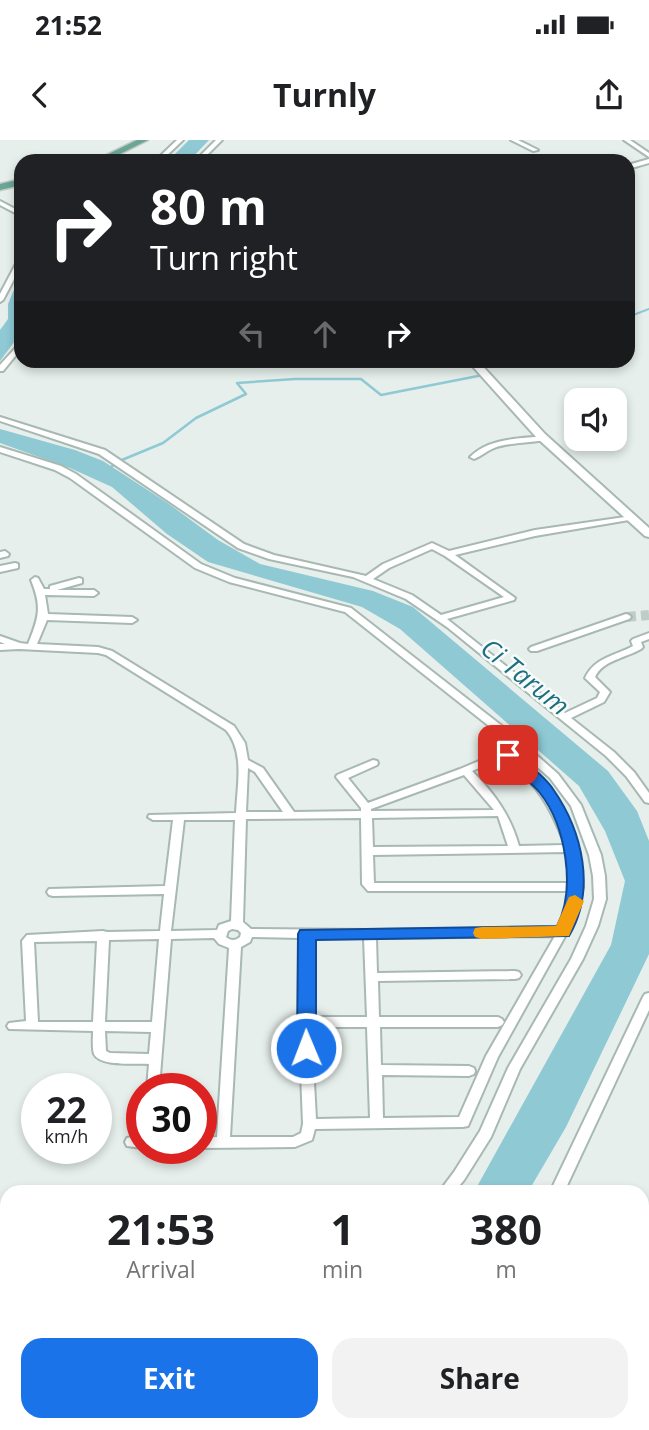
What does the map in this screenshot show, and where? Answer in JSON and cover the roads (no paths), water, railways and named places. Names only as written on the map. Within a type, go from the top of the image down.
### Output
[{"type":"main road","points":[[114,154],[144,140]]},
{"type":"street","points":[[165,154],[180,140]]},
{"type":"street","points":[[205,154],[219,140]]},
{"type":"street","points":[[514,140],[535,150]]},
{"type":"street","points":[[627,140],[649,155]]},
{"type":"street","points":[[0,300],[14,273]]},
{"type":"street","points":[[0,369],[14,353]]},
{"type":"street","points":[[478,368],[543,439],[649,534]]},
{"type":"street","points":[[0,419],[102,452],[241,546],[272,557],[367,579],[396,590],[445,621],[565,716],[631,774],[649,800]]},
{"type":"street","points":[[474,457],[483,450],[496,446],[543,439]]},
{"type":"street","points":[[0,449],[58,468],[73,476],[179,555],[216,575],[348,610],[512,739],[554,776],[572,799],[586,828],[599,876],[600,899],[592,926],[577,959],[514,1068],[486,1133],[452,1185]]},
{"type":"street","points":[[448,555],[535,533],[629,518]]},
{"type":"street","points":[[367,579],[386,566],[430,547],[448,555],[511,598],[445,621]]},
{"type":"street","points":[[0,569],[15,566]]},
{"type":"street","points":[[31,647],[44,617],[45,603],[35,580]]},
{"type":"street","points":[[41,592],[79,581]]},
{"type":"street","points":[[41,592],[94,593]]},
{"type":"street","points":[[44,617],[132,620]]},
{"type":"street","points":[[534,649],[626,617]]},
{"type":"street","points":[[565,716],[601,699],[606,692],[590,678],[597,665],[632,651],[638,647],[636,641],[639,638],[649,636]]},
{"type":"street","points":[[0,639],[19,646]]},
{"type":"street","points":[[0,648],[19,646],[98,650],[109,653],[230,728],[243,745],[240,818],[243,942],[235,945],[225,943],[219,934]]},
{"type":"street","points":[[310,1124],[466,1120],[492,1056],[572,914],[577,887],[572,848],[558,811],[546,790],[508,755],[468,768],[366,811]]},
{"type":"street","points":[[243,761],[259,770],[291,816]]},
{"type":"street","points":[[373,763],[341,777],[366,811],[369,884],[377,890],[577,887]]},
{"type":"street","points":[[466,771],[494,798],[515,850]]},
{"type":"street","points":[[153,817],[240,818],[366,811],[502,813]]},
{"type":"street","points":[[154,1073],[165,935],[179,818]]},
{"type":"street","points":[[368,851],[572,848]]},
{"type":"street","points":[[53,892],[170,890]]},
{"type":"street","points":[[219,934],[223,928],[307,934],[563,932]]},
{"type":"street","points":[[32,1024],[28,941],[31,938],[219,934]]},
{"type":"street","points":[[217,1143],[295,1142],[307,1136],[310,1124],[305,1023],[307,934]]},
{"type":"street","points":[[370,934],[377,1122]]},
{"type":"street","points":[[103,935],[99,1025],[102,1056],[155,1059]]},
{"type":"street","points":[[223,1143],[235,945]]},
{"type":"street","points":[[371,977],[515,975]]},
{"type":"street","points":[[560,1185],[649,997]]},
{"type":"street","points":[[305,1023],[498,1022]]},
{"type":"street","points":[[13,1026],[32,1024],[158,1027]]},
{"type":"street","points":[[375,1070],[469,1071]]},
{"type":"water","points":[[189,140],[209,140],[196,154],[175,154]]},
{"type":"water","points":[[14,290],[14,342],[0,361],[0,330],[8,319],[8,304]]},
{"type":"water","points":[[0,429],[75,450],[103,461],[218,540],[260,564],[373,591],[413,607],[608,771],[637,811],[649,841],[649,954],[566,1127],[532,1185],[478,1185],[611,945],[625,881],[605,831],[579,786],[400,629],[362,607],[208,562],[167,534],[112,487],[70,468],[0,443]]},
{"type":"waterway","points":[[635,314],[649,309]]},
{"type":"waterway","points":[[110,468],[117,462],[163,443],[196,418],[246,394],[237,383],[295,379],[361,379],[381,395],[483,375]]},
{"type":"tunnel","points":[[626,617],[649,615]]},
{"type":"water label","name":"Ci Tarum","points":[[525,677]]}]
